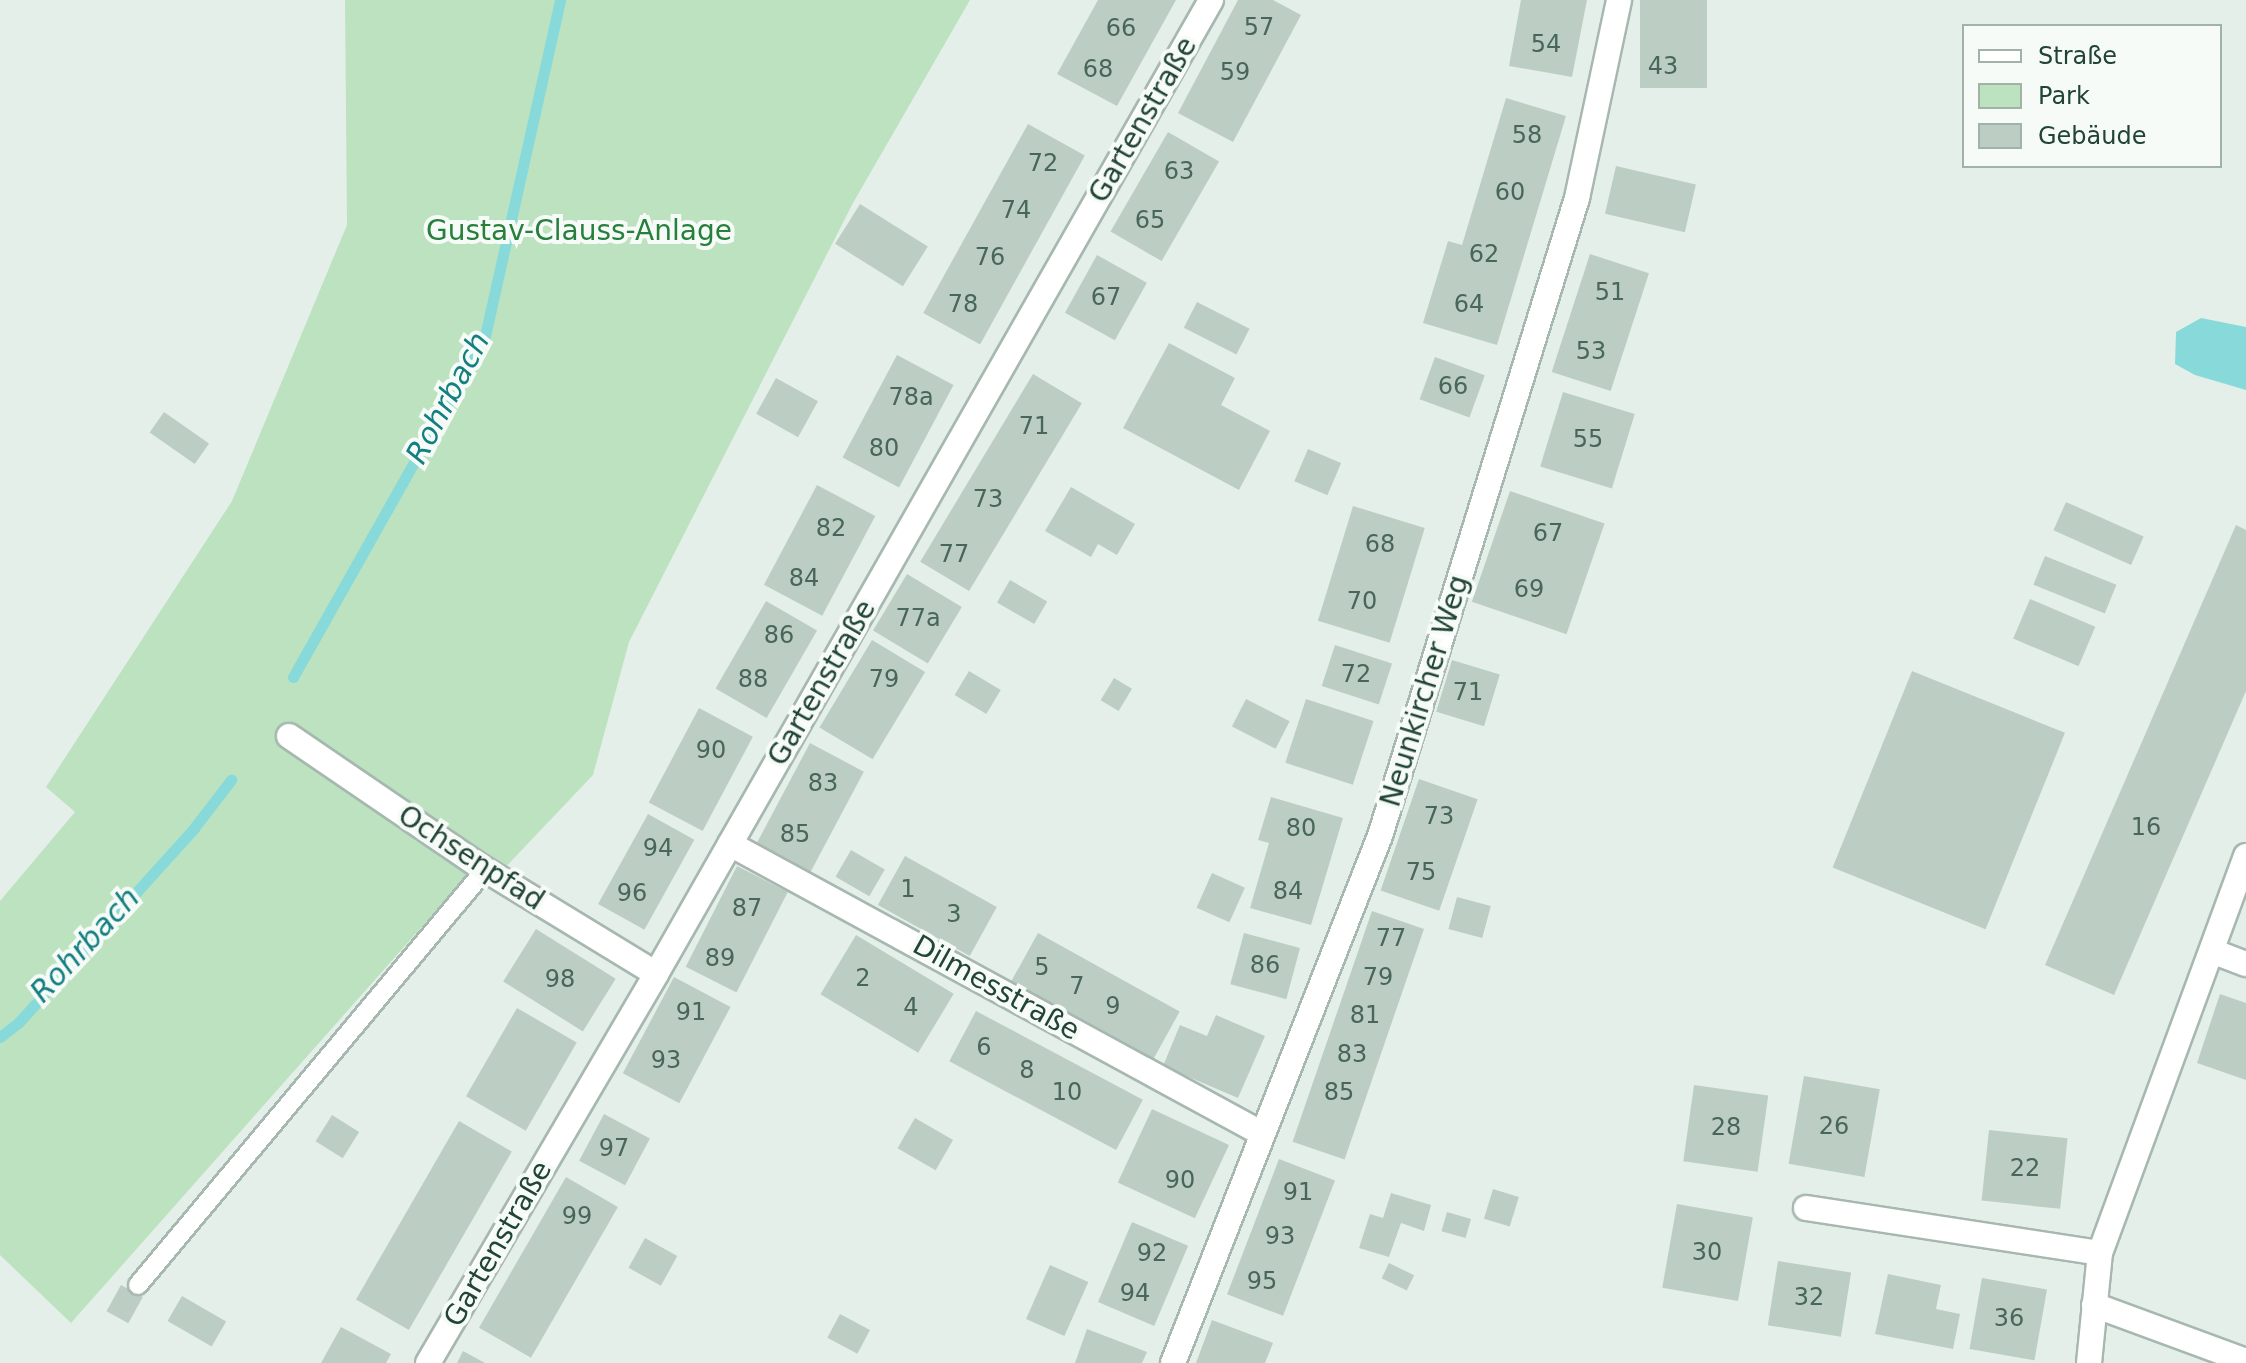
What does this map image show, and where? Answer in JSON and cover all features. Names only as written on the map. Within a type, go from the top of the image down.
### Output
[{"type":"street","name":"Gartenstraße","points":[[428,1363],[656,974],[1211,0]]},
{"type":"street","name":"Neunkircher Weg","points":[[1173,1363],[1385,821],[1577,198],[1619,0]]},
{"type":"street","name":"Ochsenpfad","points":[[289,736],[485,870],[656,974]]},
{"type":"street","name":"Dilmesstraße","points":[[730,844],[1261,1133]]},
{"type":"street","points":[[2089,1363],[2100,1253],[2246,856]]},
{"type":"street","points":[[2212,951],[2246,964]]},
{"type":"street","points":[[1806,1208],[2100,1253]]},
{"type":"street","points":[[2094,1305],[2246,1361]]},
{"type":"lane","points":[[138,1285],[485,870]]},
{"type":"green space","name":"Gustav-Clauss-Anlage","points":[[345,0],[970,0],[853,203],[629,642],[593,775],[500,873],[481,860],[71,1323],[0,1255],[0,901],[75,812],[46,787],[232,501],[347,225]]},
{"type":"water","points":[[2201,318],[2246,327],[2246,390],[2195,375],[2175,364],[2176,332]]},
{"type":"building","points":[[1098,0],[1176,0],[1117,106],[1057,74]]},
{"type":"building","points":[[1238,0],[1273,0],[1301,15],[1233,142],[1178,113]]},
{"type":"building","points":[[1521,0],[1587,0],[1572,77],[1509,66]]},
{"type":"building","points":[[1640,0],[1707,0],[1707,88],[1640,88]]},
{"type":"building","points":[[1506,98],[1566,116],[1497,345],[1423,323],[1448,241],[1462,245]]},
{"type":"building","points":[[1028,124],[1085,156],[980,344],[923,313]]},
{"type":"building","points":[[1168,132],[1219,162],[1162,261],[1110,232]]},
{"type":"building","points":[[1616,166],[1696,184],[1685,232],[1605,214]]},
{"type":"building","points":[[860,204],[928,246],[903,286],[835,244]]},
{"type":"building","points":[[1590,254],[1649,273],[1611,391],[1552,372]]},
{"type":"building","points":[[1097,255],[1147,283],[1115,340],[1065,313]]},
{"type":"building","points":[[1197,302],[1250,329],[1236,355],[1184,328]]},
{"type":"building","points":[[1169,343],[1235,378],[1221,405],[1270,431],[1239,490],[1123,428]]},
{"type":"building","points":[[897,355],[954,385],[899,487],[843,457]]},
{"type":"building","points":[[1435,357],[1485,375],[1469,417],[1420,399]]},
{"type":"building","points":[[1033,374],[1082,403],[969,591],[920,562]]},
{"type":"building","points":[[776,378],[818,401],[798,437],[756,414]]},
{"type":"building","points":[[1563,392],[1635,414],[1612,489],[1540,467]]},
{"type":"building","points":[[164,412],[209,444],[195,464],[150,432]]},
{"type":"building","points":[[1308,449],[1341,463],[1327,495],[1294,481]]},
{"type":"building","points":[[817,485],[875,516],[822,616],[764,585]]},
{"type":"building","points":[[1071,487],[1135,524],[1117,555],[1098,544],[1091,557],[1045,531]]},
{"type":"building","points":[[1510,491],[1605,524],[1566,634],[1472,602]]},
{"type":"building","points":[[2066,502],[2144,537],[2131,565],[2053,530]]},
{"type":"building","points":[[1353,506],[1425,528],[1390,643],[1318,621]]},
{"type":"building","points":[[2236,525],[2246,530],[2246,691],[2114,995],[2045,965]]},
{"type":"building","points":[[2045,556],[2116,585],[2105,614],[2033,585]]},
{"type":"building","points":[[907,574],[962,607],[928,664],[873,631]]},
{"type":"building","points":[[1010,580],[1047,602],[1034,624],[997,603]]},
{"type":"building","points":[[2030,599],[2095,627],[2079,666],[2013,639]]},
{"type":"building","points":[[766,601],[817,630],[767,718],[716,688]]},
{"type":"building","points":[[872,640],[925,672],[873,759],[819,727]]},
{"type":"building","points":[[1335,645],[1392,664],[1379,704],[1322,686]]},
{"type":"building","points":[[1452,660],[1500,675],[1484,726],[1436,712]]},
{"type":"building","points":[[969,671],[1001,690],[986,714],[955,695]]},
{"type":"building","points":[[1912,671],[2065,733],[1986,929],[1833,868]]},
{"type":"building","points":[[1114,678],[1132,689],[1119,711],[1101,700]]},
{"type":"building","points":[[1246,699],[1290,721],[1276,749],[1232,727]]},
{"type":"building","points":[[1306,699],[1374,721],[1353,785],[1285,763]]},
{"type":"building","points":[[699,708],[753,737],[703,831],[649,802]]},
{"type":"building","points":[[810,743],[864,772],[809,875],[755,846]]},
{"type":"building","points":[[1419,779],[1478,799],[1439,911],[1381,891]]},
{"type":"building","points":[[1271,797],[1343,818],[1311,925],[1250,908],[1269,843],[1258,840]]},
{"type":"building","points":[[648,814],[694,840],[644,930],[598,904]]},
{"type":"building","points":[[851,850],[885,870],[869,896],[836,877]]},
{"type":"building","points":[[905,856],[997,907],[970,956],[878,905]]},
{"type":"building","points":[[737,866],[788,892],[736,993],[686,967]]},
{"type":"building","points":[[1212,873],[1245,888],[1229,922],[1197,908]]},
{"type":"building","points":[[1457,897],[1491,906],[1482,938],[1448,929]]},
{"type":"building","points":[[1372,911],[1424,929],[1345,1160],[1293,1142]]},
{"type":"building","points":[[536,929],[616,979],[583,1031],[503,982]]},
{"type":"building","points":[[1038,933],[1180,1012],[1152,1061],[1010,983]]},
{"type":"building","points":[[1244,933],[1300,948],[1286,999],[1230,984]]},
{"type":"building","points":[[856,935],[954,994],[918,1053],[820,994]]},
{"type":"building","points":[[674,977],[731,1007],[679,1103],[623,1073]]},
{"type":"building","points":[[2220,994],[2246,1003],[2246,1080],[2197,1063]]},
{"type":"building","points":[[517,1008],[577,1042],[526,1131],[466,1096]]},
{"type":"building","points":[[976,1011],[1143,1100],[1116,1150],[949,1061]]},
{"type":"building","points":[[1216,1015],[1265,1036],[1238,1098],[1163,1066],[1180,1025],[1207,1036]]},
{"type":"building","points":[[1804,1076],[1880,1089],[1864,1177],[1789,1164]]},
{"type":"building","points":[[1694,1085],[1768,1095],[1758,1172],[1683,1161]]},
{"type":"building","points":[[1152,1109],[1229,1145],[1195,1218],[1118,1182]]},
{"type":"building","points":[[604,1114],[650,1138],[625,1185],[579,1161]]},
{"type":"building","points":[[332,1115],[359,1132],[343,1158],[316,1141]]},
{"type":"building","points":[[915,1118],[953,1140],[936,1170],[898,1148]]},
{"type":"building","points":[[459,1121],[512,1152],[409,1330],[356,1299]]},
{"type":"building","points":[[1989,1130],[2068,1138],[2060,1209],[1982,1201]]},
{"type":"building","points":[[1279,1159],[1335,1181],[1283,1316],[1227,1294]]},
{"type":"building","points":[[566,1177],[618,1207],[531,1358],[479,1328]]},
{"type":"building","points":[[1493,1189],[1519,1197],[1510,1227],[1484,1219]]},
{"type":"building","points":[[1391,1193],[1431,1205],[1424,1231],[1401,1223],[1389,1257],[1359,1248],[1370,1214],[1383,1218]]},
{"type":"building","points":[[1677,1204],[1753,1217],[1738,1301],[1662,1288]]},
{"type":"building","points":[[1447,1212],[1471,1219],[1466,1238],[1441,1231]]},
{"type":"building","points":[[1132,1222],[1188,1246],[1154,1326],[1098,1302]]},
{"type":"building","points":[[645,1238],[677,1256],[661,1286],[629,1268]]},
{"type":"building","points":[[1778,1261],[1851,1273],[1841,1337],[1768,1325]]},
{"type":"building","points":[[1389,1263],[1414,1275],[1407,1291],[1382,1278]]},
{"type":"building","points":[[1050,1265],[1088,1282],[1064,1336],[1026,1319]]},
{"type":"building","points":[[1888,1274],[1941,1285],[1936,1309],[1960,1314],[1953,1349],[1875,1334]]},
{"type":"building","points":[[1982,1278],[2047,1289],[2034,1360],[1969,1349]]},
{"type":"building","points":[[121,1285],[143,1297],[128,1323],[106,1311]]},
{"type":"building","points":[[182,1296],[226,1322],[212,1347],[167,1321]]},
{"type":"building","points":[[840,1314],[870,1330],[857,1354],[827,1338]]},
{"type":"building","points":[[1212,1320],[1273,1343],[1265,1363],[1196,1363]]},
{"type":"building","points":[[341,1327],[391,1354],[386,1363],[321,1363]]},
{"type":"building","points":[[1087,1329],[1147,1352],[1142,1363],[1075,1363]]},
{"type":"building","points":[[463,1351],[485,1363],[457,1363]]},
{"type":"waterway","name":"Rohrbach","points":[[293,677],[485,336],[560,0]]},
{"type":"waterway","name":"Rohrbach","points":[[0,1037],[19,1022],[194,828],[231,780]]}]
